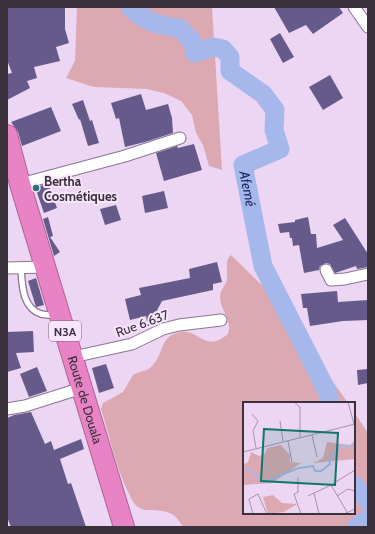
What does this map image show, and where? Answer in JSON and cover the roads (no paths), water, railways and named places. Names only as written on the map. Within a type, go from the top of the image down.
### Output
[{"type":"highway","name":"Route de Douala","points":[[7,135],[20,184],[124,527]]},
{"type":"street","points":[[354,7],[368,27]]},
{"type":"street","points":[[20,184],[125,156],[180,138]]},
{"type":"street","points":[[7,268],[46,267]]},
{"type":"street","points":[[326,270],[331,280],[345,279],[368,274]]},
{"type":"street","name":"Rue 6.637","points":[[73,357],[132,344],[164,329],[179,325],[221,320]]},
{"type":"street","points":[[7,409],[25,406],[82,388]]},
{"type":"lane","points":[[21,268],[23,292],[29,307],[40,314],[61,317]]},
{"type":"waterway","name":"Afemé","points":[[130,7],[147,20],[165,26],[180,28],[193,43],[195,53],[213,47],[223,49],[230,57],[230,71],[263,94],[275,110],[274,130],[280,149],[243,165],[263,266],[327,391],[330,402]]},
{"type":"waterway","name":"Afemé","points":[[355,486],[368,501]]},
{"type":"waterway","name":"Afemé","points":[[356,527],[368,519]]},
{"type":"place","name":"Bertha Cosmétiques","points":[[36,188]]}]
